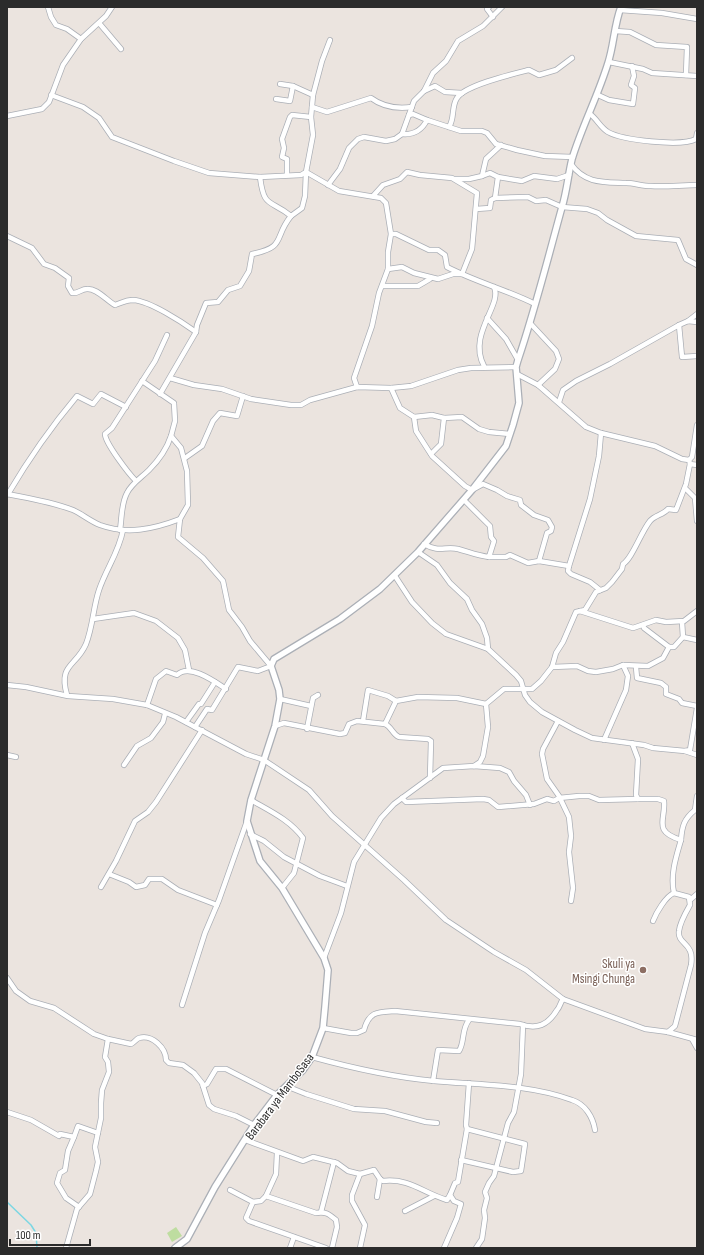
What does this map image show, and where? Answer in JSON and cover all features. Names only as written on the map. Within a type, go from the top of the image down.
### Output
[{"type":"street","points":[[48,7],[51,17],[56,25],[67,29],[81,39]]},
{"type":"street","points":[[7,116],[42,109],[49,102],[63,65],[81,39],[99,23],[112,7]]},
{"type":"street","points":[[489,7],[487,9],[494,17]]},
{"type":"street","points":[[328,184],[340,169],[349,148],[358,139],[364,137],[386,141],[395,139],[402,134],[414,101],[424,91],[433,73],[446,61],[458,41],[494,17],[502,7]]},
{"type":"street","points":[[196,727],[207,709],[212,710],[238,667],[258,671],[271,666],[274,659],[344,616],[395,576],[464,500],[506,446],[519,403],[516,367],[525,334],[536,304],[562,208],[571,164],[583,126],[598,95],[609,62],[621,8],[697,19]]},
{"type":"street","points":[[99,23],[121,49]]},
{"type":"street","points":[[615,31],[630,32],[656,45],[687,47],[686,75]]},
{"type":"street","points":[[160,394],[196,332],[198,321],[206,303],[218,302],[228,290],[240,286],[249,271],[252,254],[276,245],[291,216],[302,208],[305,196],[306,172],[313,135],[311,117],[313,95],[322,61],[330,40]]},
{"type":"street","points":[[449,127],[453,122],[455,102],[462,93],[486,82],[529,70],[539,75],[556,70],[572,58]]},
{"type":"street","points":[[609,62],[632,66],[652,73],[697,76]]},
{"type":"street","points":[[598,95],[609,100],[633,104],[635,88],[632,85],[634,76],[632,66]]},
{"type":"street","points":[[280,84],[293,86],[313,95]]},
{"type":"street","points":[[276,98],[290,101],[293,86]]},
{"type":"street","points":[[424,91],[435,86],[445,92],[462,93]]},
{"type":"street","points":[[52,95],[83,107],[100,118],[112,137],[140,150],[209,173],[260,176],[301,175],[306,172]]},
{"type":"street","points":[[312,107],[327,112],[371,98],[383,105],[405,110],[412,107]]},
{"type":"street","points":[[410,115],[414,114],[427,120],[461,131],[482,131],[487,133],[493,142],[531,153],[573,158]]},
{"type":"street","points":[[590,114],[609,132],[629,139],[677,144],[689,143],[696,139],[697,133]]},
{"type":"street","points":[[287,175],[287,159],[282,157],[284,148],[282,140],[290,117],[292,115],[311,117]]},
{"type":"street","points":[[402,134],[408,134],[423,128],[427,120]]},
{"type":"street","points":[[482,176],[486,159],[501,145]]},
{"type":"street","points":[[571,164],[576,171],[593,181],[613,184],[627,182],[648,186],[697,186]]},
{"type":"street","points":[[306,172],[347,193],[381,198],[386,203],[391,234],[388,252],[388,269],[372,326],[354,378],[357,387]]},
{"type":"street","points":[[373,196],[383,185],[400,180],[406,172],[420,176],[446,176],[455,179],[469,179],[490,173],[498,177],[522,180],[534,176],[557,179],[569,174]]},
{"type":"street","points":[[260,176],[262,194],[272,206],[291,216]]},
{"type":"street","points":[[495,198],[498,177]]},
{"type":"street","points":[[455,179],[460,184],[476,190],[477,193],[472,249],[462,274]]},
{"type":"street","points":[[476,210],[488,210],[490,208],[491,200],[495,198],[528,197],[536,201],[546,200],[562,208],[587,209],[598,213],[607,220],[636,236],[678,240],[686,259],[697,265]]},
{"type":"street","points":[[391,234],[396,234],[429,250],[442,252],[445,255],[447,267],[536,304]]},
{"type":"street","points":[[7,236],[32,248],[44,264],[55,268],[69,278],[68,286],[72,293],[88,288],[100,294],[115,306],[126,301],[134,300],[162,311],[196,332]]},
{"type":"street","points":[[388,269],[402,267],[430,279],[438,279],[453,274],[462,274]]},
{"type":"street","points":[[382,286],[418,286],[430,279]]},
{"type":"street","points":[[484,366],[479,350],[481,331],[496,297],[494,287]]},
{"type":"street","points":[[559,402],[563,390],[576,381],[688,321],[697,314]]},
{"type":"street","points":[[488,318],[506,339],[518,360]]},
{"type":"street","points":[[688,321],[697,322]]},
{"type":"street","points":[[530,323],[556,351],[559,359],[554,369],[538,385]]},
{"type":"street","points":[[679,325],[682,357],[697,356]]},
{"type":"street","points":[[136,481],[128,473],[105,438],[106,432],[112,428],[155,361],[167,335]]},
{"type":"street","points":[[170,378],[194,385],[222,389],[251,399],[291,405],[301,404],[310,400],[357,387],[391,388],[411,386],[458,370],[484,366],[516,367]]},
{"type":"street","points":[[517,374],[538,385],[586,427],[601,433],[655,446],[697,466]]},
{"type":"street","points":[[67,695],[64,684],[65,674],[85,644],[93,619],[100,588],[121,545],[123,503],[131,486],[149,470],[161,454],[171,436],[175,421],[174,404],[142,381]]},
{"type":"street","points":[[391,388],[400,408],[414,417],[432,415],[444,418],[462,417],[480,429],[489,432],[510,434]]},
{"type":"street","points":[[126,407],[101,394],[93,404],[77,396],[7,494],[41,500],[72,510],[100,525],[128,531],[160,527],[180,520]]},
{"type":"street","points":[[185,458],[202,446],[213,421],[220,413],[237,416],[243,396]]},
{"type":"street","points":[[414,417],[416,431],[431,454],[465,486],[472,490]]},
{"type":"street","points":[[431,454],[441,444],[444,418]]},
{"type":"street","points":[[486,704],[504,689],[532,689],[542,681],[552,667],[556,653],[563,642],[576,612],[585,610],[596,592],[606,588],[619,573],[651,519],[665,513],[668,509],[676,510],[685,488],[697,425]]},
{"type":"street","points":[[600,590],[590,582],[570,574],[568,571],[590,499],[599,456],[601,433]]},
{"type":"street","points":[[171,436],[181,448],[185,458],[188,505],[180,520],[178,537],[203,558],[223,581],[230,610],[253,646],[271,666],[280,699],[274,721],[275,726],[251,800],[247,821],[205,933],[182,1005]]},
{"type":"street","points":[[472,490],[483,484],[488,485],[507,496],[520,500],[521,505],[534,515],[548,520],[552,527],[551,531],[547,533],[539,561]]},
{"type":"street","points":[[685,488],[695,498],[697,521]]},
{"type":"street","points":[[464,500],[490,526],[491,537],[494,541],[489,557]]},
{"type":"street","points":[[424,544],[430,548],[442,550],[457,549],[470,554],[489,557],[506,557],[510,555],[528,563],[539,561],[569,566]]},
{"type":"street","points":[[418,552],[437,565],[450,583],[467,599],[472,610],[482,624],[487,638],[488,649]]},
{"type":"street","points":[[395,576],[412,602],[432,623],[446,634],[488,649],[516,675],[525,695],[530,702],[542,712],[592,738],[632,743],[653,748],[686,751],[697,755]]},
{"type":"street","points":[[580,611],[633,628],[656,620],[682,622],[690,618],[697,611]]},
{"type":"street","points":[[93,619],[134,613],[156,621],[178,638],[184,650],[189,670]]},
{"type":"street","points":[[643,625],[644,628],[668,647],[674,646],[683,637],[682,622]]},
{"type":"street","points":[[683,637],[697,640]]},
{"type":"street","points":[[552,667],[577,666],[588,671],[596,672],[614,669],[623,665],[636,667],[648,666],[659,662],[663,658],[668,647]]},
{"type":"street","points":[[604,740],[626,690],[628,676],[623,665]]},
{"type":"street","points":[[636,667],[637,678],[661,683],[666,687],[666,694],[679,699],[682,703],[697,707],[690,750],[686,751]]},
{"type":"street","points":[[148,705],[152,687],[160,675],[166,671],[176,675],[179,672],[189,670],[215,682],[226,689]]},
{"type":"street","points":[[186,722],[199,704],[201,704],[215,682]]},
{"type":"street","points":[[7,685],[67,695],[113,699],[148,705],[165,714],[186,722],[246,754],[264,760],[309,790],[332,816],[404,880],[446,920],[494,952],[526,970],[563,999],[644,1029],[668,1032],[695,1040],[697,1048]]},
{"type":"street","points":[[363,721],[368,690],[388,696],[396,701],[418,697],[456,698],[486,704]]},
{"type":"street","points":[[307,728],[313,698],[318,695]]},
{"type":"street","points":[[280,699],[311,706]]},
{"type":"street","points":[[385,724],[396,701]]},
{"type":"street","points":[[474,766],[480,762],[483,756],[488,727],[486,704]]},
{"type":"street","points":[[124,765],[137,746],[151,738],[163,722],[165,714]]},
{"type":"street","points":[[275,726],[284,723],[307,728],[345,733],[349,724],[357,721],[363,721],[390,726],[395,736],[428,738],[431,742],[430,778]]},
{"type":"street","points":[[558,721],[542,749],[542,754],[547,779],[568,814],[571,831],[569,852],[573,888],[570,901]]},
{"type":"street","points":[[101,887],[135,822],[148,812],[156,802],[202,730]]},
{"type":"street","points":[[632,743],[638,759],[636,788],[638,799]]},
{"type":"street","points":[[7,755],[16,757]]},
{"type":"street","points":[[324,958],[341,913],[354,862],[381,818],[402,798],[442,768],[474,766],[500,768],[509,772],[514,781],[526,795],[530,805]]},
{"type":"street","points":[[402,798],[406,802],[430,799],[483,799],[489,800],[498,807],[530,805],[539,803],[546,799],[554,801],[559,798],[584,796],[595,797],[599,800],[658,799],[664,801],[662,823],[667,833],[680,840]]},
{"type":"street","points":[[674,893],[673,870],[683,824],[688,816],[695,810],[697,796]]},
{"type":"street","points":[[251,800],[281,817],[303,838],[294,873],[282,888]]},
{"type":"street","points":[[247,821],[260,861],[282,888],[324,958]]},
{"type":"street","points":[[250,834],[264,841],[284,857],[297,864],[320,876],[347,886]]},
{"type":"street","points":[[109,874],[129,882],[136,887],[145,885],[149,879],[162,879],[178,890],[217,904]]},
{"type":"street","points":[[674,893],[690,900]]},
{"type":"street","points":[[653,921],[657,912],[674,893]]},
{"type":"street","points":[[668,1032],[675,1026],[693,955],[689,947],[680,940],[679,932],[690,904],[690,900],[697,894]]},
{"type":"street","name":"Barabara ya MamboSasa","points":[[175,1248],[187,1239],[216,1187],[254,1125],[277,1095],[303,1070],[312,1057],[323,1028],[328,970],[324,958]]},
{"type":"street","points":[[7,978],[16,992],[30,1001],[54,1008],[94,1034],[108,1039],[132,1044],[138,1038],[147,1038],[160,1045],[166,1053],[166,1060],[169,1063],[183,1065],[194,1073],[203,1086],[209,1105],[214,1110],[236,1116],[254,1125]]},
{"type":"street","points":[[323,1028],[357,1033],[364,1030],[367,1020],[377,1012],[395,1011],[534,1027],[544,1025],[556,1012],[563,999]]},
{"type":"street","points":[[433,1081],[438,1050],[458,1051],[461,1048],[464,1026],[469,1020]]},
{"type":"street","points":[[476,1248],[482,1239],[485,1218],[484,1210],[487,1198],[485,1192],[497,1167],[508,1123],[514,1112],[521,1074],[524,1025]]},
{"type":"street","points":[[66,1248],[71,1225],[79,1207],[90,1194],[98,1162],[95,1148],[102,1118],[102,1090],[109,1072],[108,1062],[105,1057],[108,1039]]},
{"type":"street","points":[[312,1057],[365,1071],[433,1081],[518,1088],[574,1100],[591,1115],[595,1130]]},
{"type":"street","points":[[203,1086],[207,1084],[216,1068],[226,1069],[277,1095]]},
{"type":"street","points":[[380,1179],[414,1184],[434,1196],[447,1200],[455,1183],[458,1182],[467,1129],[469,1083]]},
{"type":"street","points":[[286,1086],[354,1109],[385,1111],[426,1122],[436,1122]]},
{"type":"street","points":[[7,1112],[31,1120],[59,1136],[60,1134],[74,1138]]},
{"type":"street","points":[[79,1207],[66,1198],[57,1183],[60,1173],[65,1170],[68,1151],[78,1126],[98,1133]]},
{"type":"street","points":[[461,1160],[497,1167],[513,1172],[521,1171],[525,1144],[467,1129]]},
{"type":"street","points":[[245,1140],[277,1153],[303,1161],[312,1158],[334,1162],[344,1167],[348,1171],[360,1174],[374,1170],[380,1179],[377,1197]]},
{"type":"street","points":[[230,1190],[253,1202],[261,1201],[266,1196],[276,1174],[277,1153]]},
{"type":"street","points":[[321,1212],[334,1162]]},
{"type":"street","points":[[360,1174],[352,1195],[352,1201],[365,1225],[360,1248]]},
{"type":"street","points":[[444,1248],[461,1204],[454,1201],[450,1195]]},
{"type":"street","points":[[266,1196],[316,1213],[321,1212],[328,1214],[336,1220],[332,1248]]},
{"type":"street","points":[[405,1211],[434,1196]]},
{"type":"street","points":[[253,1202],[246,1218],[249,1221],[326,1248]]},
{"type":"street","points":[[290,1248],[294,1237]]},
{"type":"green space","points":[[176,1227],[182,1236],[172,1242],[167,1233]]},
{"type":"waterway","points":[[7,1202],[31,1225],[36,1233],[37,1248]]},
{"type":"place","name":"Skuli ya Msingi Chunga","points":[[643,970]]}]
